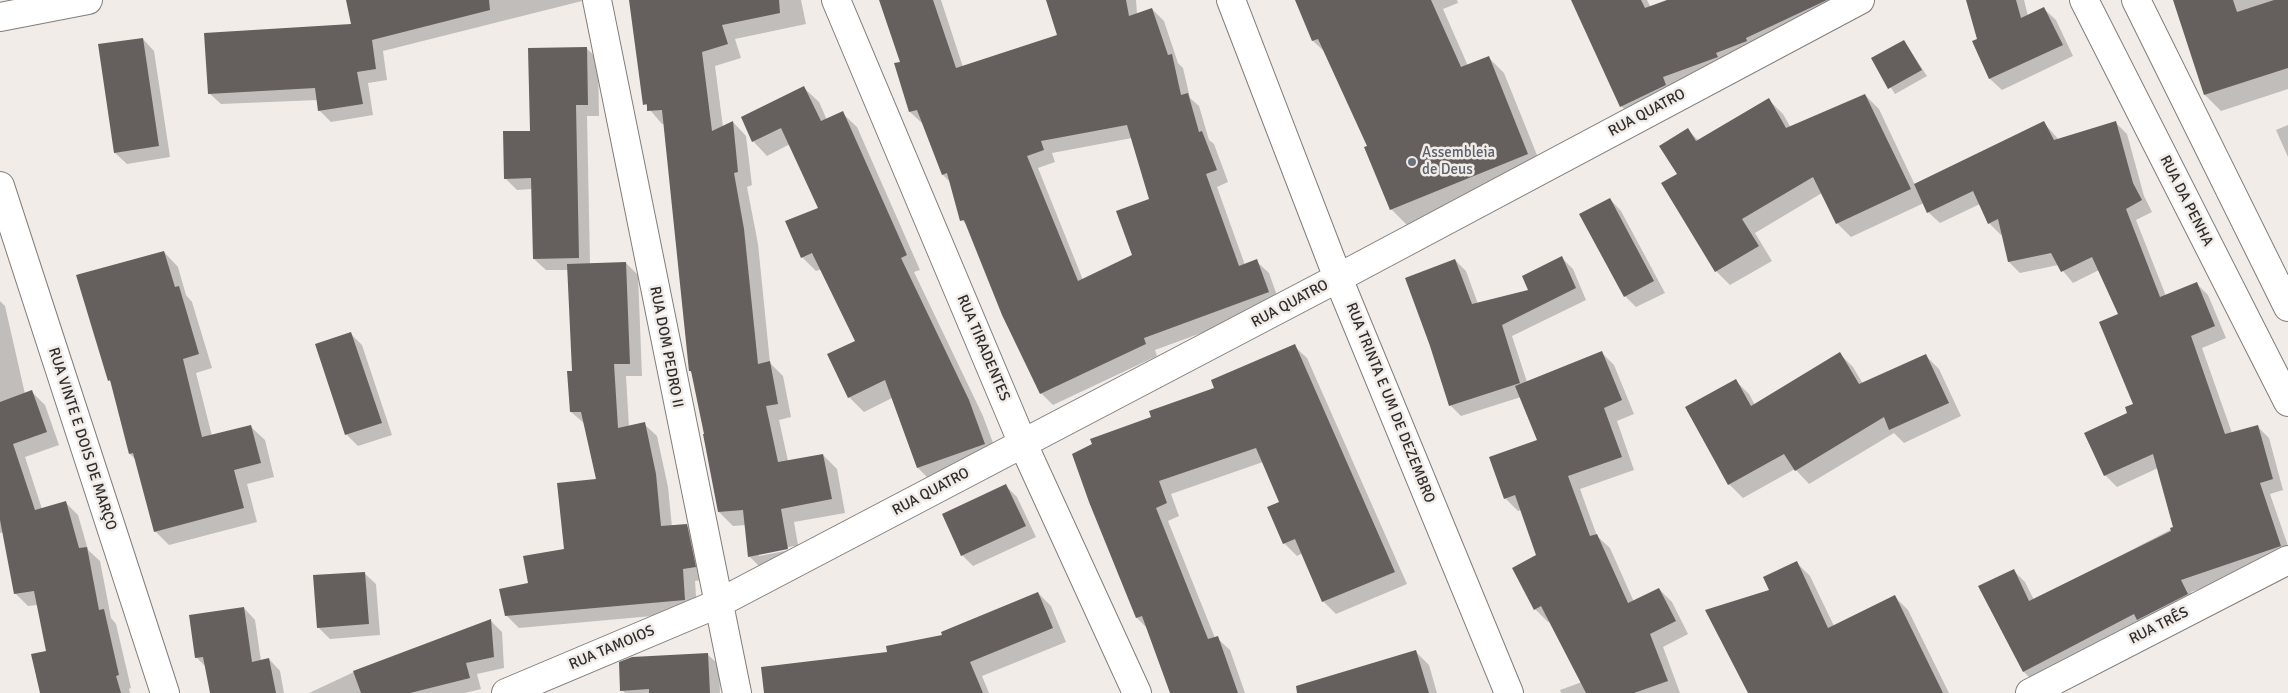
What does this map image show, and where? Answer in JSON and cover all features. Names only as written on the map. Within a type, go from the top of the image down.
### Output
[{"type":"street","points":[[0,17],[88,0]]},
{"type":"street","name":"RUA DOM PEDRO II","points":[[597,0],[736,693]]},
{"type":"street","name":"RUA TIRADENTES","points":[[836,0],[1023,444],[1137,693]]},
{"type":"street","name":"RUA TRINTA E UM DE DEZEMBRO","points":[[1231,0],[1338,278],[1509,693]]},
{"type":"street","name":"RUA QUATRO","points":[[717,604],[1338,278],[1860,0]]},
{"type":"street","name":"RUA DA PENHA","points":[[2084,0],[2288,402]]},
{"type":"street","points":[[2136,0],[2288,308]]},
{"type":"street","name":"RUA VINTE E DOIS DE MARÇO","points":[[0,186],[165,693]]},
{"type":"street","name":"RUA TRÊS","points":[[2030,693],[2288,560]]},
{"type":"street","name":"RUA TAMOIOS","points":[[506,693],[717,604]]},
{"type":"building","points":[[346,0],[489,0],[490,10],[372,40],[376,69],[357,72],[363,104],[318,111],[315,88],[208,94],[204,33],[351,24]]},
{"type":"building","points":[[629,0],[779,0],[780,13],[722,25],[728,44],[702,52],[712,131],[733,121],[738,172],[734,173],[744,229],[758,364],[770,361],[778,404],[766,406],[778,462],[823,454],[832,499],[781,509],[788,549],[748,557],[743,510],[718,512],[704,434],[691,371],[689,371],[662,110],[647,111],[647,104],[643,105]]},
{"type":"building","points":[[879,0],[933,0],[956,68],[1057,35],[1046,0],[1126,0],[1129,16],[1152,8],[1168,55],[1172,54],[1181,95],[1188,93],[1199,132],[1202,131],[1217,170],[1206,174],[1239,266],[1257,259],[1269,292],[1144,338],[1146,344],[1040,394],[1002,315],[964,220],[960,221],[947,173],[942,175],[917,110],[909,112],[894,63],[900,62]],"holes":[[[1127,125],[1149,199],[1116,211],[1132,255],[1078,281],[1027,156],[1044,150],[1041,141]]]},
{"type":"building","points":[[1295,0],[1431,0],[1461,67],[1489,56],[1528,154],[1390,210],[1364,147],[1367,146],[1318,39],[1312,41]]},
{"type":"building","points":[[1571,0],[1641,0],[1645,8],[1667,0],[1827,0],[1746,38],[1747,41],[1716,53],[1718,57],[1663,77],[1666,85],[1620,107]]},
{"type":"building","points":[[1966,0],[2016,0],[2021,18],[2044,7],[2063,45],[1989,79],[1972,41],[1977,39]]},
{"type":"building","points":[[2173,0],[2233,0],[2237,12],[2274,0],[2288,0],[2288,68],[2204,95]]},
{"type":"building","points":[[143,38],[159,146],[114,153],[98,44]]},
{"type":"building","points":[[1904,40],[1922,70],[1888,89],[1871,58]]},
{"type":"building","points":[[587,47],[588,105],[576,105],[579,258],[533,259],[531,178],[504,179],[503,131],[530,131],[528,48]]},
{"type":"building","points":[[804,86],[821,121],[843,111],[907,255],[901,258],[969,400],[985,444],[917,468],[885,380],[848,398],[827,354],[855,341],[812,253],[801,258],[785,221],[818,208],[781,128],[752,142],[741,117]]},
{"type":"building","points":[[1865,94],[1911,189],[1836,224],[1813,177],[1742,219],[1759,246],[1715,272],[1661,183],[1677,174],[1659,146],[1688,128],[1696,141],[1769,98],[1786,128]]},
{"type":"building","points":[[2044,121],[2054,140],[2116,121],[2133,183],[2142,200],[2126,209],[2160,297],[2197,282],[2215,326],[2191,336],[2225,434],[2258,425],[2273,479],[2260,483],[2281,546],[2181,580],[2188,594],[2137,620],[2134,614],[2023,672],[1978,586],[2014,569],[2029,601],[2171,531],[2170,528],[2173,527],[2153,454],[2104,476],[2084,433],[2127,413],[2125,407],[2133,404],[2099,322],[2118,314],[2092,257],[2061,272],[2051,253],[2008,262],[1998,219],[1988,224],[1973,191],[1927,213],[1914,184]]},
{"type":"building","points":[[1610,198],[1654,281],[1624,297],[1579,214]]},
{"type":"building","points":[[164,251],[175,287],[179,286],[199,354],[183,359],[202,437],[251,425],[261,463],[234,470],[244,508],[154,532],[133,453],[129,454],[110,380],[108,381],[76,275]]},
{"type":"building","points":[[1562,256],[1576,288],[1502,325],[1520,383],[1449,406],[1430,346],[1405,278],[1455,259],[1472,304],[1528,290],[1522,276]]},
{"type":"building","points":[[626,262],[630,364],[614,364],[618,428],[645,422],[656,474],[661,526],[687,524],[696,567],[683,569],[685,600],[505,616],[499,589],[528,583],[523,556],[564,549],[557,483],[596,479],[581,412],[570,412],[567,371],[572,371],[567,264]]},
{"type":"building","points":[[351,332],[382,423],[345,435],[315,344]]},
{"type":"building","points":[[1295,344],[1395,572],[1322,602],[1295,539],[1283,544],[1267,507],[1279,502],[1256,448],[1159,481],[1167,503],[1156,508],[1208,639],[1218,636],[1238,693],[1170,693],[1142,616],[1136,618],[1089,502],[1072,454],[1092,444],[1090,439],[1151,417],[1149,411],[1214,388],[1211,380]]},
{"type":"building","points":[[1602,351],[1622,400],[1604,408],[1622,457],[1568,476],[1590,536],[1597,534],[1628,603],[1659,588],[1676,621],[1650,634],[1668,681],[1634,693],[1586,693],[1541,606],[1534,610],[1512,568],[1536,555],[1515,495],[1504,499],[1489,457],[1537,440],[1515,386]]},
{"type":"building","points":[[1840,352],[1859,384],[1926,354],[1949,403],[1889,430],[1884,417],[1795,471],[1784,454],[1728,485],[1685,407],[1736,379],[1751,406]]},
{"type":"building","points":[[32,390],[47,432],[13,444],[35,510],[66,501],[79,548],[87,547],[99,610],[104,609],[119,675],[116,676],[121,693],[40,693],[31,654],[46,651],[34,591],[14,594],[0,520],[0,402]]},
{"type":"building","points":[[1006,484],[1026,526],[961,556],[942,514]]},
{"type":"building","points":[[1797,561],[1828,628],[1895,595],[1943,693],[1748,693],[1705,610],[1769,590],[1763,577]]},
{"type":"building","points":[[365,572],[369,624],[317,628],[313,575]]},
{"type":"building","points":[[1038,592],[1053,628],[970,662],[983,693],[764,693],[761,667],[887,652],[886,646],[942,635],[941,632]]},
{"type":"building","points":[[244,607],[252,662],[269,658],[276,693],[210,693],[203,657],[195,658],[189,615]]},
{"type":"building","points":[[491,619],[494,657],[466,663],[470,678],[410,693],[361,693],[353,671]]},
{"type":"building","points":[[1416,650],[1429,693],[1297,693],[1296,686]]},
{"type":"building","points":[[708,653],[710,693],[649,693],[649,689],[620,691],[619,662],[632,657]]},
{"type":"place","name":"Assembleia de Deus","points":[[1412,162]]}]
